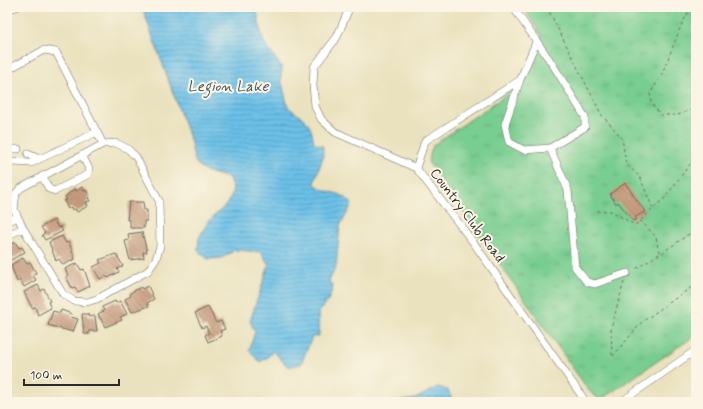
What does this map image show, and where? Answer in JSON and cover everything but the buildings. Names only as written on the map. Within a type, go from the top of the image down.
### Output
[{"type":"street","points":[[7,10],[16,7]]},
{"type":"street","points":[[348,7],[348,11],[337,37],[314,68],[313,85],[315,106],[321,119],[335,132],[416,168]]},
{"type":"street","points":[[513,7],[553,65],[585,117],[584,127],[550,148],[524,150],[509,142],[505,124],[520,80],[536,42]]},
{"type":"street","points":[[7,70],[44,50],[56,52],[103,144]]},
{"type":"street","name":"Country Club Road","points":[[520,80],[425,141],[416,168],[473,242],[586,402]]},
{"type":"street","points":[[7,164],[13,162],[31,163],[97,132]]},
{"type":"street","points":[[116,143],[128,149],[136,156],[159,201],[160,246],[156,259],[148,270],[97,299],[87,302],[74,301],[63,294],[23,228],[14,209],[16,193],[21,188],[42,176],[103,144],[116,143]]},
{"type":"street","points":[[550,148],[568,190],[575,267],[587,282],[595,284],[627,273]]},
{"type":"street","points":[[7,154],[10,149],[18,149]]},
{"type":"street","points":[[28,154],[39,160]]},
{"type":"street","points":[[42,176],[50,189],[56,191],[87,175],[89,169],[82,155]]},
{"type":"street","points":[[7,222],[17,216]]},
{"type":"street","points":[[7,236],[23,228]]},
{"type":"street","points":[[621,402],[696,350]]},
{"type":"path","points":[[547,7],[601,114],[622,138],[626,164],[640,177],[653,209]]},
{"type":"path","points":[[691,7],[681,26],[662,74],[650,94],[651,103],[661,115],[678,116],[696,108]]},
{"type":"path","points":[[597,211],[611,211],[635,225],[653,209],[676,184],[696,156]]},
{"type":"path","points":[[641,221],[656,237],[658,248],[661,253]]},
{"type":"path","points":[[696,229],[642,266],[627,273],[611,328],[612,357],[642,322],[696,284]]},
{"type":"green space","points":[[523,7],[696,7],[696,335],[600,400],[589,391],[428,162],[433,145],[525,82],[541,35]]},
{"type":"water","name":"Legion Lake","points":[[142,7],[256,7],[263,41],[282,68],[281,79],[288,107],[309,125],[314,143],[323,146],[323,157],[314,183],[324,190],[343,196],[352,204],[340,226],[336,267],[329,281],[333,287],[328,301],[318,312],[319,336],[312,337],[301,364],[288,367],[273,351],[268,357],[260,362],[249,351],[255,332],[250,321],[269,265],[261,252],[235,250],[222,258],[208,259],[198,251],[199,238],[208,222],[229,202],[233,190],[229,178],[201,169],[195,160],[191,143]]},
{"type":"water","points":[[438,387],[448,390],[453,402],[390,402],[415,399]]}]
